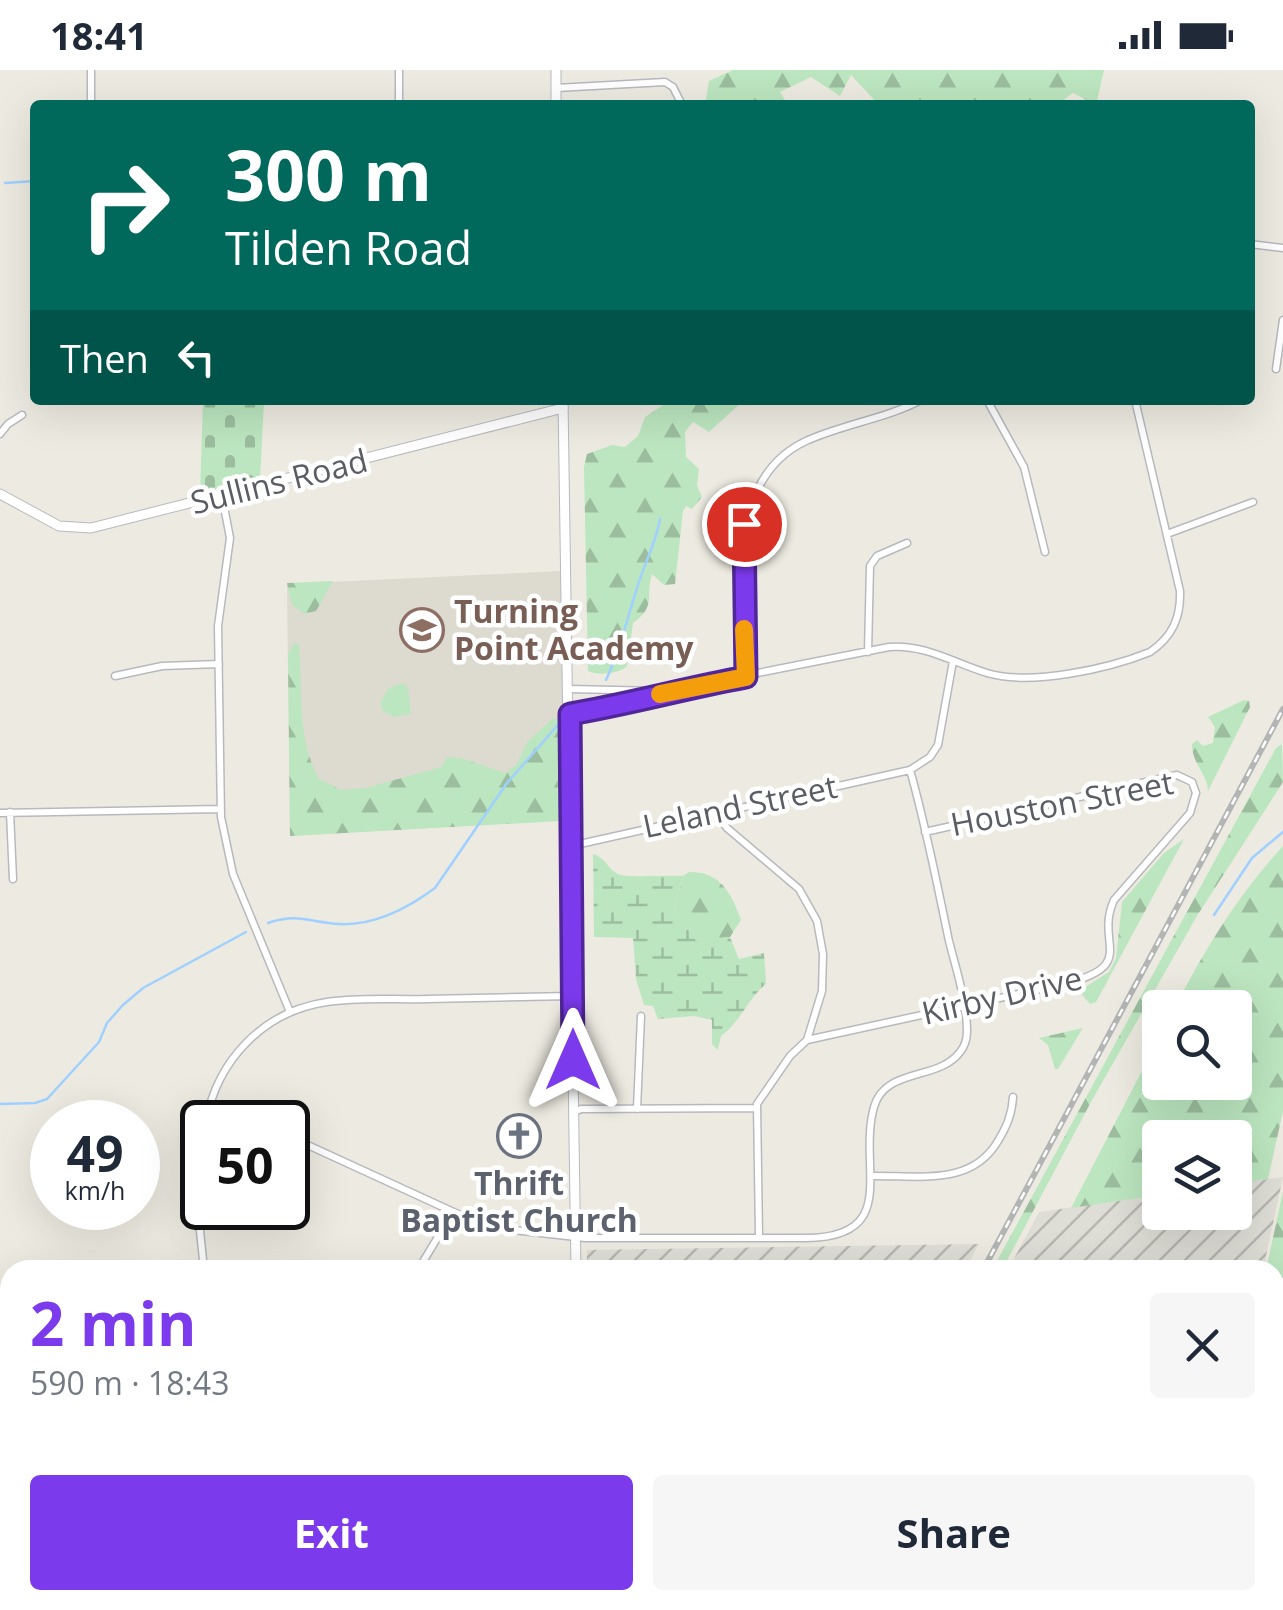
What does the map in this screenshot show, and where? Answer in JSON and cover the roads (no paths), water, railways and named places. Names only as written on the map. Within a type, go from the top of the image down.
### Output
[{"type":"main road","points":[[556,70],[556,100]]},
{"type":"main road","name":"Sullins Road","points":[[0,494],[42,519],[77,529],[104,526],[559,405]]},
{"type":"main road","points":[[563,405],[576,1260]]},
{"type":"street","points":[[91,100],[92,70]]},
{"type":"street","points":[[398,100],[399,70]]},
{"type":"street","points":[[556,88],[665,82],[673,87],[680,100]]},
{"type":"street","points":[[1255,245],[1283,248]]},
{"type":"street","points":[[1276,369],[1283,320]]},
{"type":"street","points":[[746,677],[743,538],[748,509],[765,476],[781,458],[804,442],[907,405]]},
{"type":"street","points":[[991,405],[1024,466],[1045,552]]},
{"type":"street","points":[[570,714],[634,703],[667,691],[909,646],[990,674],[1027,679],[1150,652],[1170,634],[1180,604],[1136,405]]},
{"type":"street","points":[[0,434],[22,415]]},
{"type":"street","points":[[222,496],[230,538],[219,610],[221,809],[233,874],[290,1012]]},
{"type":"street","points":[[1167,534],[1252,502]]},
{"type":"street","points":[[868,652],[870,566],[877,556],[906,543]]},
{"type":"street","points":[[310,1146],[453,1212],[513,1230],[575,1237],[828,1238],[853,1228],[867,1210],[876,1100],[889,1085],[944,1064],[960,1053],[966,1038],[963,1006],[910,770],[930,757],[938,745],[954,661]]},
{"type":"street","points":[[115,676],[162,666],[218,664]]},
{"type":"street","points":[[570,689],[667,691]]},
{"type":"street","name":"Leland Street","points":[[571,846],[910,770]]},
{"type":"street","name":"Houston Street","points":[[925,832],[1177,775],[1194,786]]},
{"type":"street","name":"Kirby Drive","points":[[806,1040],[1081,980],[1102,969],[1111,952],[1109,915],[1114,900],[1190,813],[1196,801],[1194,786]]},
{"type":"street","points":[[0,812],[221,809]]},
{"type":"street","points":[[10,812],[13,879]]},
{"type":"street","points":[[716,812],[728,828],[788,876],[814,913],[821,937],[823,975],[819,1004],[806,1040],[790,1056],[756,1108],[758,1237]]},
{"type":"street","points":[[213,1100],[232,1058],[263,1028],[290,1012],[340,1000],[574,996]]},
{"type":"street","points":[[637,1109],[641,1016]]},
{"type":"street","points":[[871,1176],[957,1174],[972,1168],[987,1158],[1004,1130],[1013,1097]]},
{"type":"street","points":[[574,1112],[756,1108]]},
{"type":"street","points":[[424,1260],[453,1212]]},
{"type":"street","points":[[200,1230],[203,1260]]},
{"type":"waterway","points":[[5,183],[30,181]]},
{"type":"waterway","points":[[606,680],[660,519]]},
{"type":"waterway","points":[[268,923],[296,918],[339,924],[365,922],[402,909],[425,895],[435,888],[507,783],[557,726]]},
{"type":"waterway","points":[[1214,915],[1252,858],[1283,832]]},
{"type":"waterway","points":[[0,1104],[47,1099],[99,1042],[107,1023],[143,988],[246,932]]},
{"type":"railway","points":[[988,1260],[1283,709]]},
{"type":"place","name":"Turning Point Academy","points":[[422,630]]},
{"type":"place","name":"Thrift Baptist Church","points":[[519,1136]]}]
